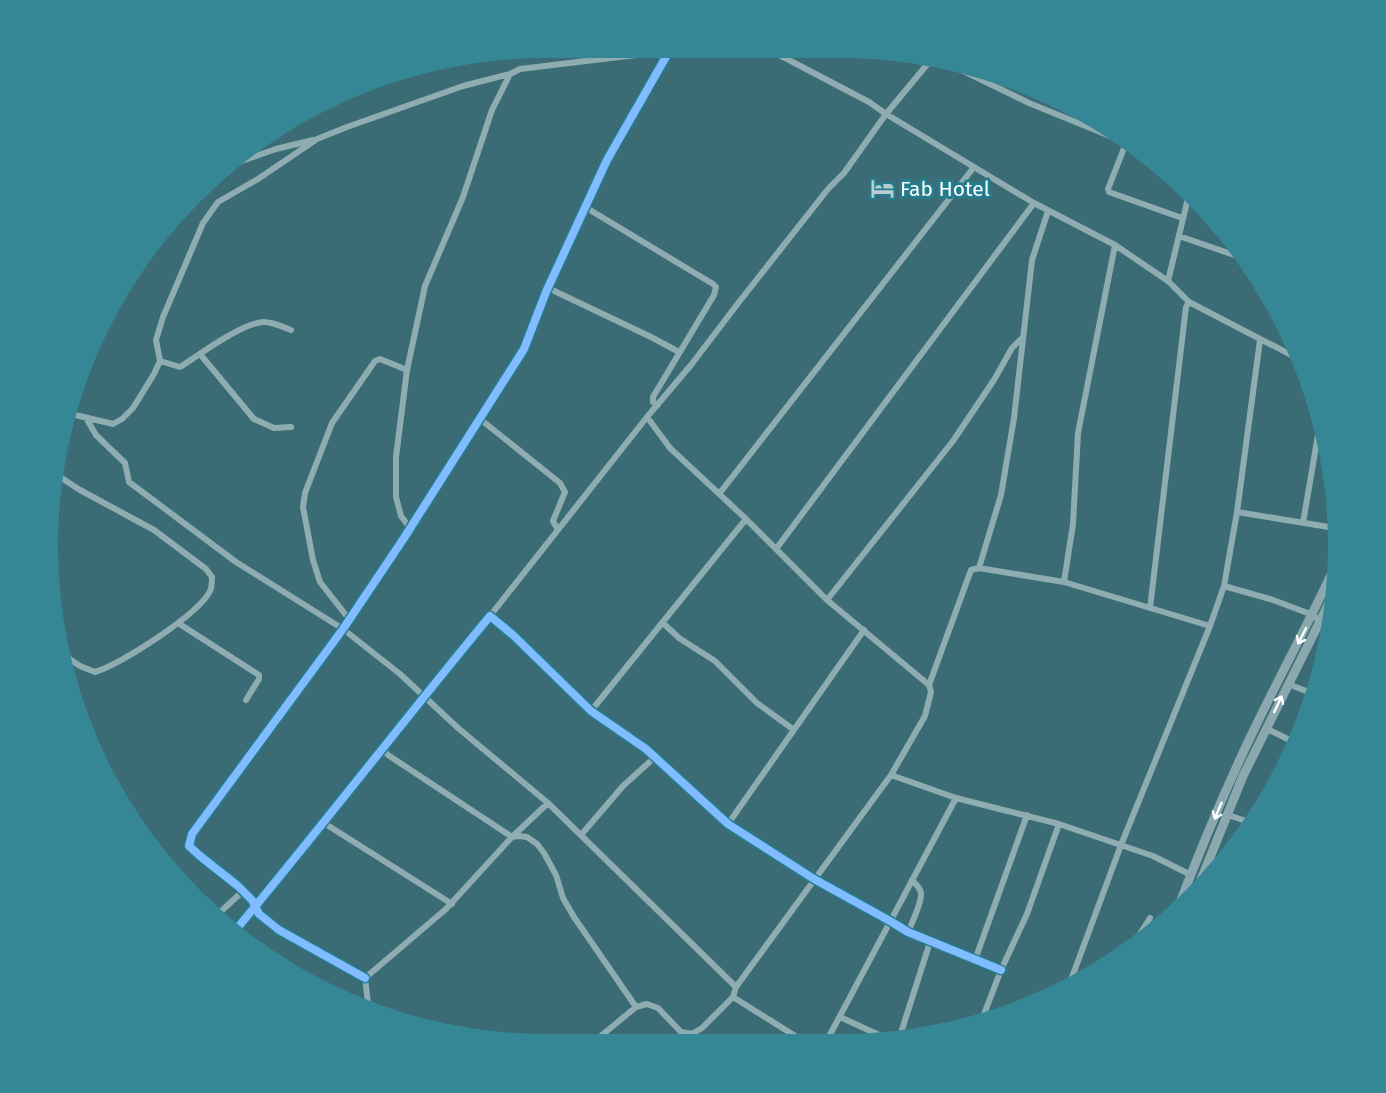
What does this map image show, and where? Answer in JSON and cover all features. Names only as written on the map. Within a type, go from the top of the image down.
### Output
[{"type":"street","points":[[251,158],[316,139],[463,86],[510,74],[520,69],[607,58]]},
{"type":"street","points":[[365,978],[279,930],[259,914],[252,900],[243,891],[189,846],[192,834],[350,620],[524,349],[548,288],[607,160],[665,58]]},
{"type":"street","points":[[785,58],[869,102],[1048,211],[1115,245],[1168,281],[1189,302],[1287,353]]},
{"type":"street","points":[[239,925],[691,365],[925,67]]},
{"type":"street","points":[[410,528],[401,516],[396,497],[396,458],[407,370],[425,286],[463,197],[492,110],[510,74]]},
{"type":"street","points":[[980,79],[1029,103],[1091,128]]},
{"type":"street","points":[[76,415],[113,424],[133,408],[160,361],[156,340],[163,317],[203,223],[218,202],[258,179],[316,139]]},
{"type":"street","points":[[1126,151],[1108,189],[1109,192],[1182,218]]},
{"type":"street","points":[[719,494],[974,167]]},
{"type":"street","points":[[776,549],[1034,203]]},
{"type":"street","points":[[1168,281],[1186,203]]},
{"type":"street","points":[[585,207],[716,287],[714,295],[653,397],[653,402],[657,406]]},
{"type":"street","points":[[979,568],[1001,495],[1014,418],[1032,260],[1048,211]]},
{"type":"street","points":[[1179,236],[1230,254]]},
{"type":"street","points":[[1064,582],[1073,524],[1078,433],[1115,245]]},
{"type":"street","points":[[548,288],[679,352]]},
{"type":"street","points":[[1150,608],[1186,307],[1189,302]]},
{"type":"street","points":[[160,361],[180,367],[225,338],[252,324],[264,322],[291,330]]},
{"type":"street","points":[[827,600],[953,441],[994,380],[1012,348],[1023,336]]},
{"type":"street","points":[[1073,975],[1121,844],[1210,626],[1224,586],[1237,512],[1260,340]]},
{"type":"street","points":[[200,354],[254,419],[274,428],[291,427]]},
{"type":"street","points":[[350,620],[320,582],[313,560],[303,507],[305,493],[332,423],[375,361],[380,359],[407,370]]},
{"type":"street","points":[[603,1034],[636,1007],[647,1004],[658,1008],[681,1032],[692,1034],[702,1028],[733,997],[736,987],[891,776],[925,716],[931,692],[929,685],[827,600],[746,519],[670,448],[647,417]]},
{"type":"street","points":[[86,418],[96,435],[125,463],[129,482],[236,562],[343,629],[404,678],[458,728],[548,803],[736,987]]},
{"type":"street","points":[[480,419],[560,483],[565,492],[553,521],[558,530]]},
{"type":"street","points":[[1303,523],[1316,444]]},
{"type":"street","points":[[64,479],[154,530],[206,569],[212,577],[210,592],[190,614],[124,659],[95,672],[72,661]]},
{"type":"street","points":[[1237,512],[1327,527]]},
{"type":"street","points":[[591,711],[746,519]]},
{"type":"street","points":[[929,685],[971,570],[979,568],[1064,582],[1210,626]]},
{"type":"street","points":[[1224,586],[1273,600],[1321,621]]},
{"type":"street","points":[[490,616],[513,635],[591,711],[646,749],[729,824],[814,879],[908,932],[1001,970]]},
{"type":"street","points":[[1205,869],[1243,776],[1321,621]]},
{"type":"street","points":[[1184,893],[1250,738],[1321,621]]},
{"type":"street","points":[[178,623],[259,675],[246,700]]},
{"type":"street","points":[[663,623],[680,638],[715,661],[757,703],[794,730]]},
{"type":"street","points":[[729,824],[864,630]]},
{"type":"street","points":[[1288,684],[1306,691]]},
{"type":"street","points":[[1267,729],[1287,739]]},
{"type":"street","points":[[382,749],[512,837],[526,837],[537,844],[556,875],[563,898],[574,917],[636,1007]]},
{"type":"street","points":[[581,835],[623,786],[655,757]]},
{"type":"street","points":[[891,776],[956,798],[1027,815],[1121,844],[1153,856],[1191,875]]},
{"type":"street","points":[[831,1034],[956,798]]},
{"type":"street","points":[[365,978],[452,904],[512,837],[548,803]]},
{"type":"street","points":[[975,960],[1027,815]]},
{"type":"street","points":[[1227,815],[1243,820]]},
{"type":"street","points":[[324,823],[452,904]]},
{"type":"street","points":[[985,1012],[1001,970],[1028,914],[1059,824]]},
{"type":"street","points":[[908,932],[920,903],[921,893],[912,880]]},
{"type":"street","points":[[222,911],[243,891]]},
{"type":"street","points":[[1143,928],[1150,918]]},
{"type":"street","points":[[902,1030],[930,942]]},
{"type":"street","points":[[365,978],[368,1000]]},
{"type":"street","points":[[733,997],[792,1034]]},
{"type":"street","points":[[840,1017],[874,1033]]},
{"type":"cycle path","points":[[365,978],[279,930],[259,914],[252,900],[238,886],[189,846],[192,834],[343,629],[404,538],[524,349],[546,292],[607,160],[665,58]]},
{"type":"cycle path","points":[[239,926],[490,616],[513,635],[591,711],[646,749],[728,824],[814,879],[908,932],[1001,970]]},
{"type":"place","name":"Fab Hotel","points":[[882,189]]}]
